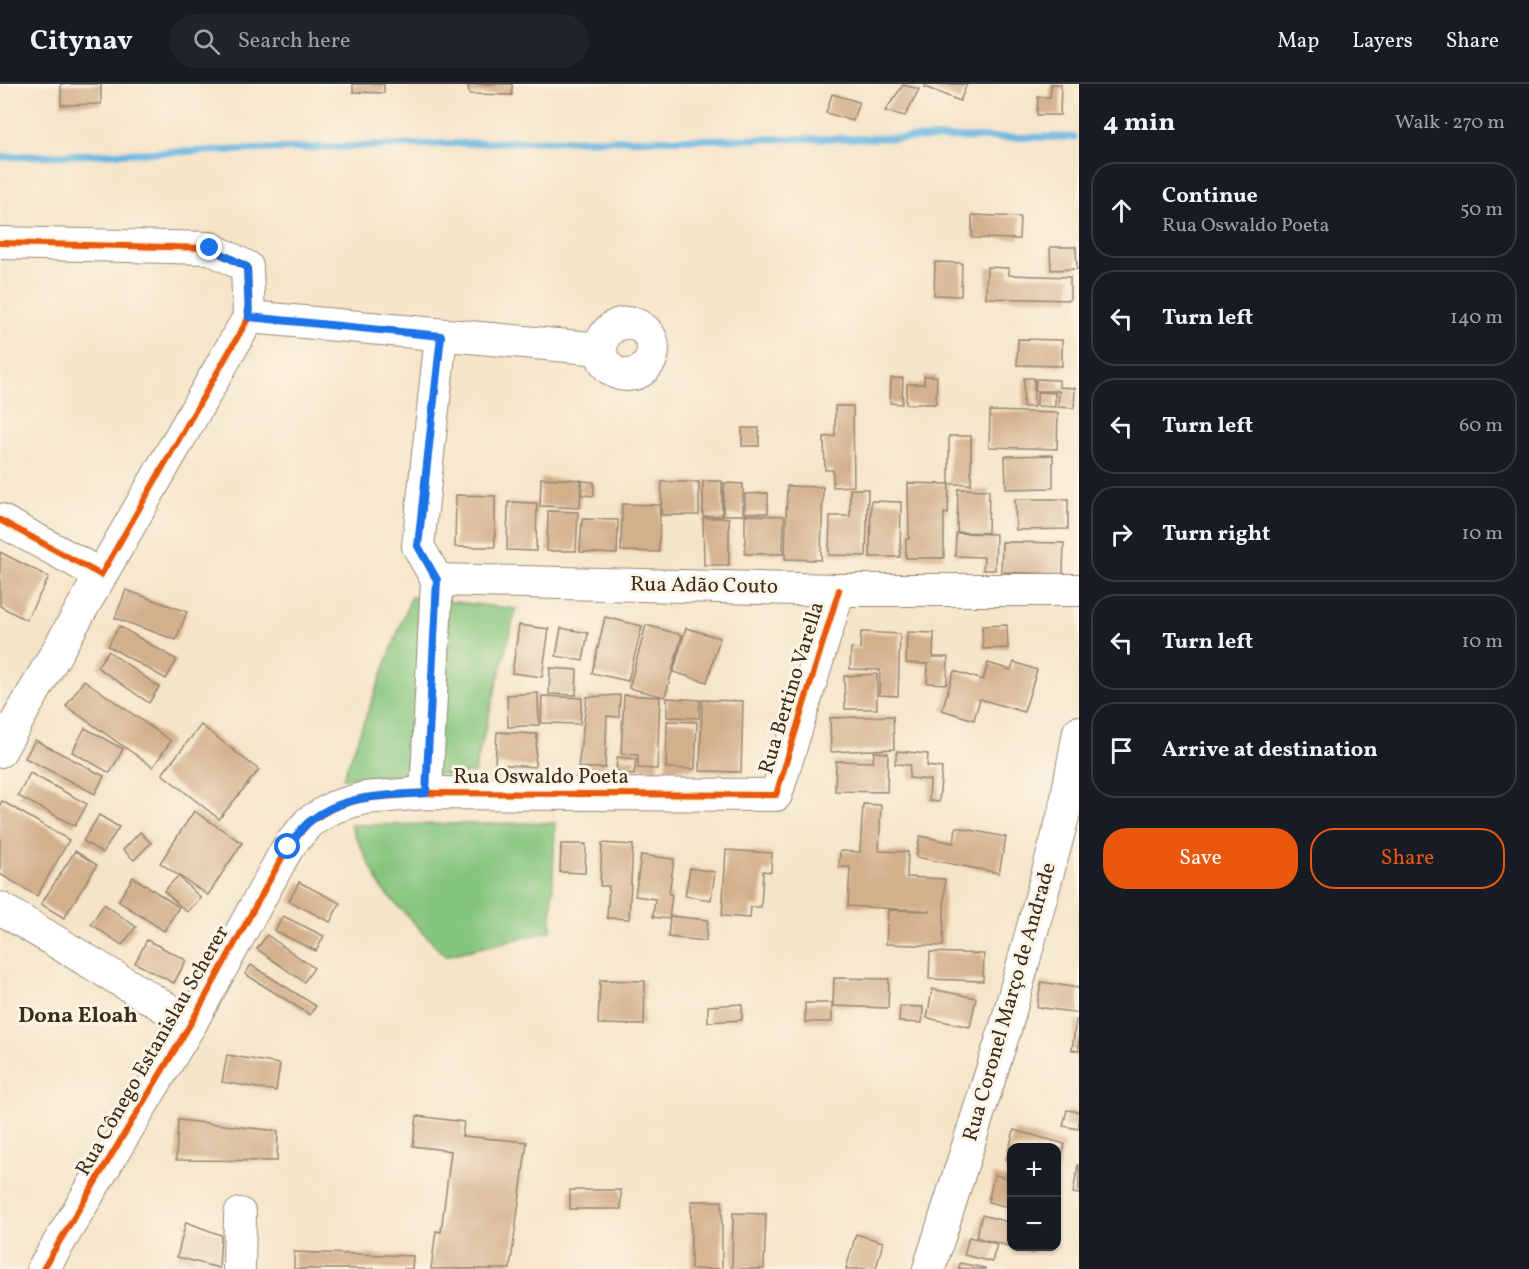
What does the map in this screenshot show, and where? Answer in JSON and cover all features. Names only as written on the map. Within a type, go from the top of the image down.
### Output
[{"type":"street","points":[[0,243],[210,248],[247,267],[249,317],[0,751]]},
{"type":"street","points":[[249,317],[601,350]]},
{"type":"street","points":[[426,793],[437,580],[418,546],[441,336]]},
{"type":"street","points":[[0,520],[101,575]]},
{"type":"street","name":"Rua Adão Couto","points":[[437,580],[839,590],[1079,590]]},
{"type":"street","name":"Rua Bertino Varella","points":[[776,795],[839,590]]},
{"type":"street","name":"Rua Coronel Março de Andrade","points":[[929,1269],[1006,1026],[1064,813],[1079,732]]},
{"type":"street","name":"Rua Oswaldo Poeta","points":[[288,847],[309,822],[334,807],[364,798],[426,793],[776,795]]},
{"type":"street","name":"Rua Cônego Estanislau Scherer","points":[[43,1269],[191,1023],[288,847]]},
{"type":"street","points":[[0,908],[191,1023]]},
{"type":"street","points":[[239,1269],[240,1214]]},
{"type":"green space","points":[[411,597],[516,609],[474,773],[343,778]]},
{"type":"green space","points":[[555,823],[551,931],[445,956],[382,889],[350,825]]},
{"type":"building","points":[[61,84],[101,84],[101,104],[61,105]]},
{"type":"building","points":[[353,84],[384,84],[384,93],[353,92]]},
{"type":"building","points":[[468,84],[512,84],[512,95],[469,94]]},
{"type":"building","points":[[926,84],[967,84],[960,101],[925,87]]},
{"type":"building","points":[[1051,84],[1061,84],[1060,115],[1037,115],[1038,97],[1050,97]]},
{"type":"building","points":[[903,85],[919,89],[905,116],[885,111]]},
{"type":"building","points":[[832,94],[859,102],[853,121],[826,113]]},
{"type":"building","points":[[972,215],[1020,217],[1019,239],[972,238]]},
{"type":"building","points":[[1050,247],[1076,247],[1077,269],[1051,270]]},
{"type":"building","points":[[935,262],[962,263],[961,296],[934,295]]},
{"type":"building","points":[[987,267],[1009,268],[1009,275],[1070,277],[1070,300],[986,298]]},
{"type":"building","points":[[1018,339],[1062,340],[1062,366],[1017,365]]},
{"type":"building","points":[[924,376],[937,376],[936,404],[906,404],[907,384],[924,384]]},
{"type":"building","points":[[891,378],[903,378],[902,404],[890,403]]},
{"type":"building","points":[[1024,378],[1034,378],[1034,407],[1023,407]]},
{"type":"building","points":[[1036,379],[1059,380],[1059,387],[1075,388],[1074,408],[1058,407],[1059,391],[1035,391]]},
{"type":"building","points":[[1037,392],[1055,393],[1055,407],[1037,406]]},
{"type":"building","points":[[835,406],[853,406],[854,486],[833,487],[833,470],[825,470],[824,437],[835,436]]},
{"type":"building","points":[[990,411],[1058,413],[1057,449],[989,447]]},
{"type":"building","points":[[742,428],[759,428],[759,446],[742,446]]},
{"type":"building","points":[[949,436],[971,436],[971,484],[949,484]]},
{"type":"building","points":[[1053,455],[1053,488],[1006,489],[1005,456]]},
{"type":"building","points":[[541,478],[581,480],[580,508],[540,506]]},
{"type":"building","points":[[582,481],[594,482],[594,496],[582,495]]},
{"type":"building","points":[[703,481],[722,481],[722,516],[703,516]]},
{"type":"building","points":[[662,482],[699,482],[699,515],[661,515]]},
{"type":"building","points":[[724,483],[743,484],[743,515],[723,515]]},
{"type":"building","points":[[908,483],[949,484],[948,514],[944,513],[944,558],[906,558],[906,539],[909,539]]},
{"type":"building","points":[[787,486],[823,487],[821,560],[785,559]]},
{"type":"building","points":[[850,489],[868,489],[866,556],[829,555],[830,516],[850,516]]},
{"type":"building","points":[[958,489],[989,490],[988,533],[957,532]]},
{"type":"building","points":[[768,493],[768,513],[745,513],[745,494]]},
{"type":"building","points":[[456,495],[495,496],[495,547],[455,547]]},
{"type":"building","points":[[1015,499],[1068,499],[1068,529],[1016,530]]},
{"type":"building","points":[[871,501],[901,502],[900,557],[870,557]]},
{"type":"building","points":[[508,502],[537,503],[536,551],[507,550]]},
{"type":"building","points":[[622,504],[660,505],[659,552],[621,551]]},
{"type":"building","points":[[548,511],[578,512],[576,551],[547,551]]},
{"type":"building","points":[[745,515],[784,516],[783,554],[745,554]]},
{"type":"building","points":[[703,518],[729,518],[729,565],[704,565]]},
{"type":"building","points":[[582,519],[618,520],[617,554],[580,552]]},
{"type":"building","points":[[956,533],[996,534],[995,570],[983,570],[984,557],[955,556]]},
{"type":"building","points":[[1002,542],[1064,543],[1063,574],[1001,572]]},
{"type":"building","points":[[0,552],[49,577],[26,620],[0,606]]},
{"type":"building","points":[[126,590],[187,612],[176,640],[115,618]]},
{"type":"building","points":[[605,617],[642,626],[628,681],[592,673]]},
{"type":"building","points":[[519,625],[549,629],[542,677],[512,673]]},
{"type":"building","points":[[646,625],[682,635],[665,697],[629,688]]},
{"type":"building","points":[[1007,625],[1008,648],[983,649],[982,626]]},
{"type":"building","points":[[119,626],[177,660],[166,679],[108,646]]},
{"type":"building","points":[[561,628],[588,633],[583,661],[556,656]]},
{"type":"building","points":[[686,628],[720,638],[707,682],[673,672]]},
{"type":"building","points":[[861,632],[900,634],[898,696],[879,695],[880,670],[850,669],[851,648],[860,649]]},
{"type":"building","points":[[907,632],[934,633],[933,657],[948,657],[947,684],[927,683],[928,664],[906,663]]},
{"type":"building","points":[[108,651],[159,687],[149,703],[97,667]]},
{"type":"building","points":[[1014,662],[1037,670],[1024,712],[980,699],[974,720],[942,710],[954,671],[983,680],[988,663],[1011,670]]},
{"type":"building","points":[[550,668],[577,670],[576,695],[549,694]]},
{"type":"building","points":[[877,674],[877,709],[845,709],[844,676]]},
{"type":"building","points":[[84,680],[171,741],[153,767],[66,706]]},
{"type":"building","points":[[538,693],[539,725],[508,727],[507,695]]},
{"type":"building","points":[[620,695],[619,717],[607,716],[605,768],[578,768],[587,697]]},
{"type":"building","points":[[624,695],[660,697],[657,769],[638,768],[638,755],[621,754]]},
{"type":"building","points":[[542,696],[582,698],[580,724],[541,723]]},
{"type":"building","points":[[667,698],[700,700],[699,718],[667,717]]},
{"type":"building","points":[[702,700],[743,701],[741,772],[700,771]]},
{"type":"building","points":[[893,716],[894,749],[831,752],[830,718]]},
{"type":"building","points":[[667,721],[697,722],[695,769],[666,768]]},
{"type":"building","points":[[201,725],[259,770],[219,819],[162,774]]},
{"type":"building","points":[[85,728],[123,749],[110,773],[72,752]]},
{"type":"building","points":[[497,732],[537,734],[535,767],[495,764]]},
{"type":"building","points":[[35,740],[104,776],[95,794],[25,758]]},
{"type":"building","points":[[897,751],[928,754],[927,766],[942,768],[939,802],[929,801],[930,780],[909,778],[910,765],[895,764]]},
{"type":"building","points":[[874,752],[888,753],[887,792],[835,791],[836,761],[873,762]]},
{"type":"building","points":[[617,757],[636,759],[634,775],[616,773]]},
{"type":"building","points":[[30,773],[87,804],[75,826],[18,796]]},
{"type":"building","points":[[2,801],[69,840],[37,896],[0,874],[0,805]]},
{"type":"building","points":[[863,804],[881,805],[879,851],[908,852],[907,877],[945,879],[943,946],[886,944],[888,910],[931,911],[848,906],[850,867],[839,867],[840,851],[860,852]]},
{"type":"building","points":[[194,811],[242,843],[208,895],[160,863]]},
{"type":"building","points":[[99,815],[119,827],[103,853],[83,841]]},
{"type":"building","points":[[956,827],[1006,837],[999,873],[916,857],[920,836],[954,843]]},
{"type":"building","points":[[140,832],[151,843],[134,860],[123,850]]},
{"type":"building","points":[[602,843],[633,845],[629,919],[607,918],[609,886],[600,886]]},
{"type":"building","points":[[561,844],[586,844],[585,873],[560,872]]},
{"type":"building","points":[[726,850],[772,853],[771,872],[763,871],[761,907],[751,907],[750,918],[722,916]]},
{"type":"building","points":[[75,851],[97,865],[64,918],[41,904]]},
{"type":"building","points":[[641,855],[674,859],[669,894],[672,895],[669,919],[653,917],[655,899],[635,896]]},
{"type":"building","points":[[690,868],[715,872],[711,900],[685,896]]},
{"type":"building","points":[[178,876],[201,898],[187,912],[164,891]]},
{"type":"building","points":[[133,877],[179,907],[164,931],[118,901]]},
{"type":"building","points":[[299,882],[340,903],[330,922],[289,901]]},
{"type":"building","points":[[104,904],[136,927],[122,945],[91,924]]},
{"type":"building","points":[[283,916],[324,936],[316,951],[275,931]]},
{"type":"building","points":[[670,916],[708,920],[706,941],[668,937]]},
{"type":"building","points":[[267,935],[314,968],[304,982],[257,949]]},
{"type":"building","points":[[147,940],[186,960],[174,983],[135,963]]},
{"type":"building","points":[[930,952],[984,954],[983,981],[929,979]]},
{"type":"building","points":[[251,965],[316,1006],[310,1015],[245,974]]},
{"type":"building","points":[[834,978],[889,979],[888,1008],[833,1006]]},
{"type":"building","points":[[600,980],[645,981],[644,1025],[598,1024]]},
{"type":"building","points":[[1041,982],[1079,988],[1079,1013],[1037,1007]]},
{"type":"building","points":[[932,989],[976,998],[970,1027],[927,1018]]},
{"type":"building","points":[[805,1003],[832,1003],[832,1022],[805,1022]]},
{"type":"building","points":[[742,1004],[742,1020],[708,1022],[708,1006]]},
{"type":"building","points":[[900,1006],[923,1007],[922,1023],[899,1022]]},
{"type":"building","points":[[1076,1020],[1079,1020],[1079,1051],[1072,1050]]},
{"type":"building","points":[[227,1055],[280,1064],[276,1091],[222,1082]]},
{"type":"building","points":[[1067,1110],[1079,1112],[1079,1129],[1063,1126]]},
{"type":"building","points":[[417,1116],[464,1122],[462,1136],[527,1142],[510,1269],[431,1269],[436,1231],[441,1232],[451,1151],[413,1146]]},
{"type":"building","points":[[178,1120],[278,1131],[277,1161],[176,1160]]},
{"type":"building","points":[[1014,1130],[1065,1144],[1061,1158],[1061,1143],[1011,1143]]},
{"type":"building","points":[[1079,1165],[1079,1194],[1073,1193]]},
{"type":"building","points":[[994,1175],[1007,1178],[1007,1207],[988,1202]]},
{"type":"building","points":[[570,1190],[621,1190],[621,1209],[570,1209]]},
{"type":"building","points":[[691,1201],[722,1201],[722,1269],[691,1269]]},
{"type":"building","points":[[733,1213],[766,1214],[764,1269],[732,1269]]},
{"type":"building","points":[[982,1215],[1007,1222],[1007,1246],[976,1237]]},
{"type":"building","points":[[186,1222],[221,1235],[219,1268],[177,1257]]},
{"type":"building","points":[[856,1234],[883,1242],[876,1269],[846,1269]]},
{"type":"building","points":[[969,1237],[997,1244],[992,1262],[964,1255]]},
{"type":"building","points":[[294,1252],[413,1256],[412,1269],[294,1269]]},
{"type":"building","points":[[960,1263],[985,1268],[985,1269],[959,1269]]},
{"type":"waterway","points":[[0,157],[580,140],[1074,137]]},
{"type":"cycle path","points":[[0,243],[210,248],[247,267],[249,317],[101,575],[0,520]]},
{"type":"cycle path","points":[[43,1269],[191,1023],[288,847],[309,822],[334,807],[364,798],[426,793],[776,795],[839,590]]},
{"type":"district","name":"Dona Eloah","points":[[78,1016]]},
{"type":"route","points":[[210,248],[247,267],[249,317],[441,336],[418,546],[437,580],[426,793],[364,798],[334,807],[309,822],[288,847]]}]
